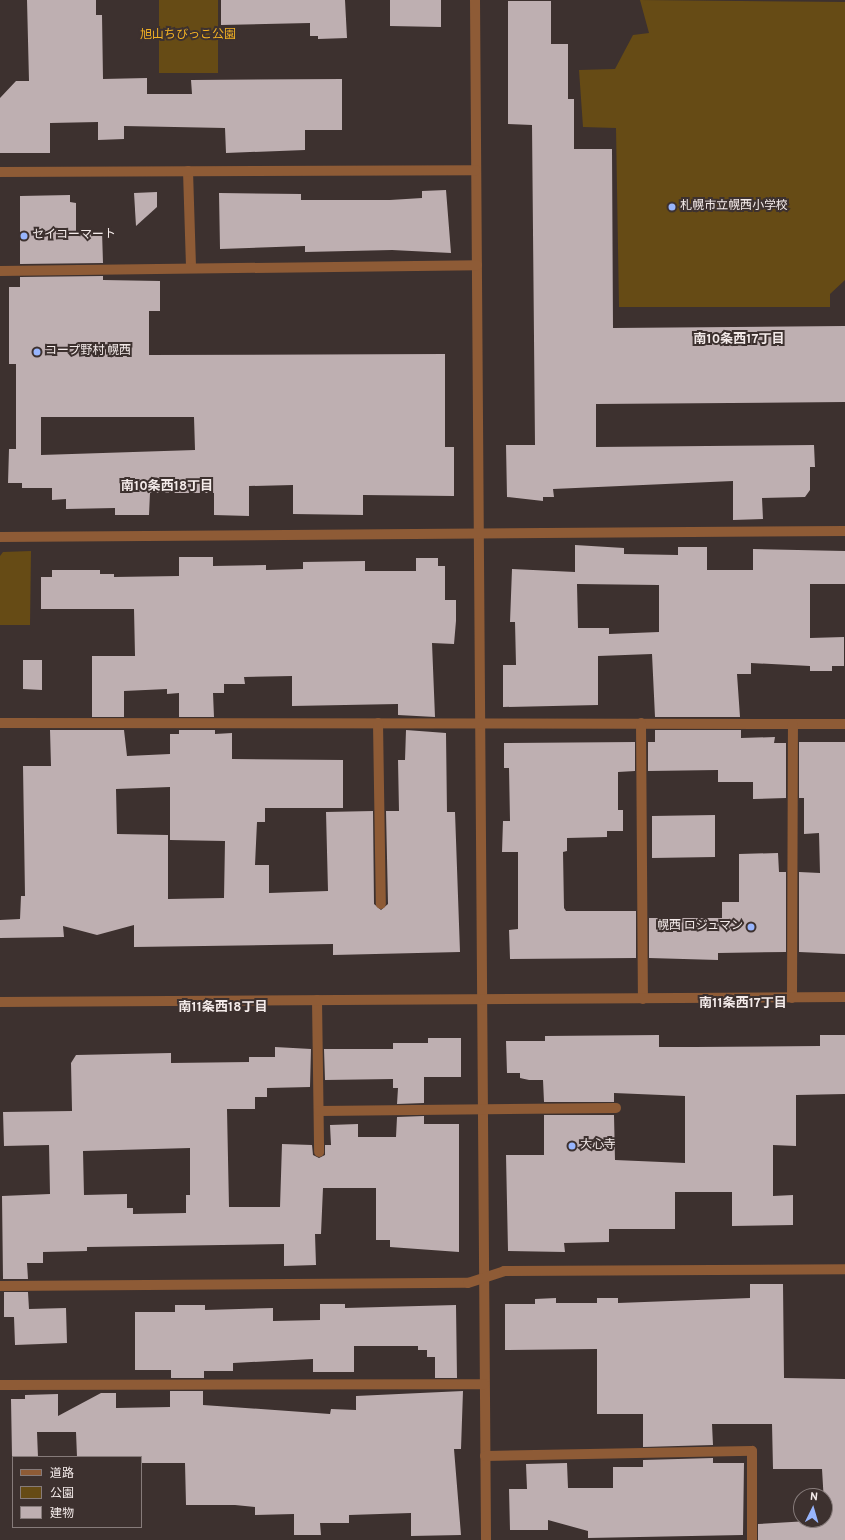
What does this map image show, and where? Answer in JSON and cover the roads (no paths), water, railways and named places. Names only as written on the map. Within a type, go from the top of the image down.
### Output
[{"type":"street","points":[[475,0],[486,1540]]},
{"type":"street","points":[[0,172],[476,170]]},
{"type":"street","points":[[188,171],[191,268]]},
{"type":"street","points":[[0,271],[477,265]]},
{"type":"street","points":[[0,537],[845,532]]},
{"type":"street","points":[[0,723],[378,723],[480,725],[641,723],[845,724]]},
{"type":"street","points":[[378,723],[381,904]]},
{"type":"street","points":[[641,723],[644,999]]},
{"type":"street","points":[[792,998],[793,724]]},
{"type":"street","points":[[0,1002],[845,998]]},
{"type":"street","points":[[318,1000],[320,1152]]},
{"type":"street","points":[[319,1112],[616,1108]]},
{"type":"street","points":[[0,1286],[468,1282],[504,1271],[845,1269]]},
{"type":"street","points":[[0,1385],[484,1384]]},
{"type":"street","points":[[485,1456],[752,1451],[752,1540]]},
{"type":"place","name":"札幌市立幌西小学校","points":[[672,207]]},
{"type":"place","name":"セイコーマート","points":[[24,236]]},
{"type":"place","name":"コープ野村 幌西","points":[[37,352]]},
{"type":"place","name":"幌西 ロジュマン","points":[[751,927]]},
{"type":"place","name":"大心寺","points":[[572,1146]]},
{"type":"district","name":"南10条西17丁目","points":[[739,340]]},
{"type":"district","name":"南10条西18丁目","points":[[167,487]]},
{"type":"district","name":"南11条西17丁目","points":[[743,1004]]},
{"type":"district","name":"南11条西18丁目","points":[[223,1008]]},
{"type":"park label","name":"旭山ちびっこ公園","points":[[188,36]]}]
